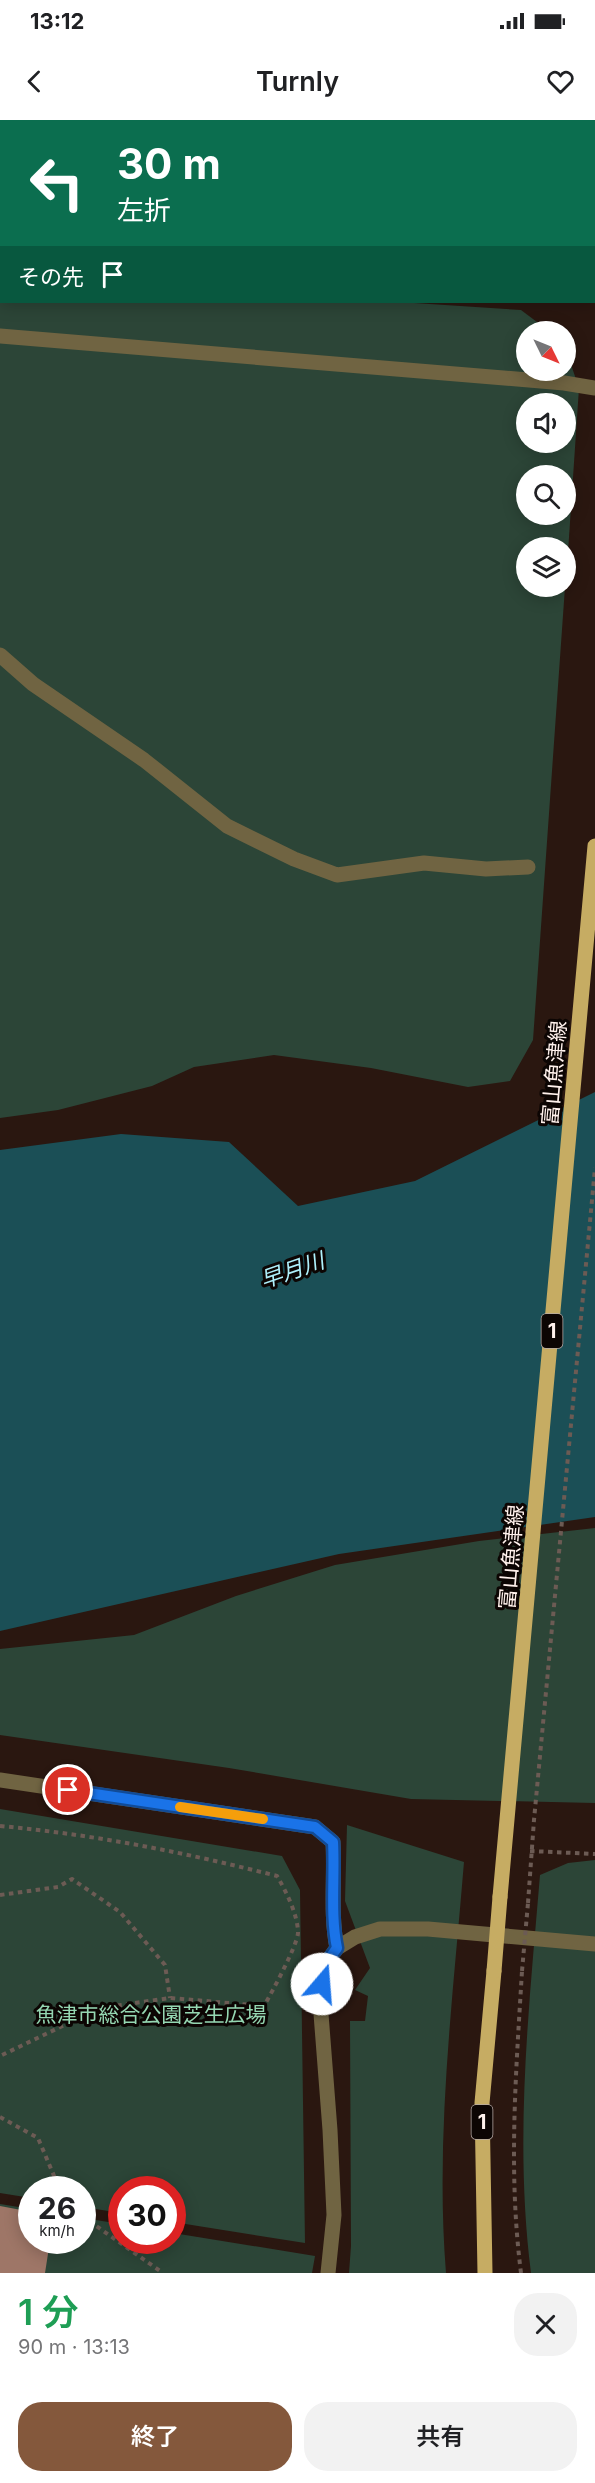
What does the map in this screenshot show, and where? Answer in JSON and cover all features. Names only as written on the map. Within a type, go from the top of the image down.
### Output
[{"type":"main road","name":"富山魚津線","points":[[485,2271],[482,2103],[595,846]]},
{"type":"street","points":[[0,336],[564,383],[595,388]]},
{"type":"street","points":[[0,655],[33,684],[144,760],[226,826],[294,859],[337,875],[424,863],[486,869],[528,867]]},
{"type":"street","points":[[0,1780],[315,1827],[333,1842],[335,1885],[333,1926],[337,1948]]},
{"type":"street","points":[[328,2273],[334,2215],[320,2001],[324,1966],[337,1948],[355,1936],[380,1929],[428,1929],[595,1944]]},
{"type":"path","points":[[521,2273],[516,2230],[513,2116],[522,1971],[595,1168]]},
{"type":"path","points":[[0,1826],[115,1839],[189,1854],[277,1876],[288,1895],[298,1934],[281,1975],[264,2006],[170,1998],[100,2008],[0,2056]]},
{"type":"path","points":[[505,1850],[595,1854]]},
{"type":"path","points":[[0,1895],[57,1887],[72,1879],[120,1912],[165,1965],[170,1998]]},
{"type":"path","points":[[0,2117],[38,2138],[54,2176]]},
{"type":"path","points":[[96,2226],[163,2273]]},
{"type":"green space","points":[[0,303],[414,303],[521,310],[536,321],[516,321],[516,381],[576,379],[579,388],[576,433],[576,393],[516,393],[516,453],[575,453],[574,465],[516,465],[516,525],[570,525],[569,537],[516,537],[516,597],[564,597],[533,1040],[510,1081],[468,1087],[371,1068],[274,1055],[194,1067],[152,1086],[58,1110],[0,1118]]},
{"type":"green space","points":[[595,1528],[595,1803],[411,1799],[229,1768],[0,1735],[0,1649],[134,1635],[236,1596],[335,1565],[479,1541]]},
{"type":"green space","name":"魚津市総合公園芝生広場","points":[[0,1809],[282,1856],[300,1890],[305,2243],[186,2224],[186,2176],[108,2176],[108,2211],[96,2209],[96,2176],[18,2176],[18,2196],[0,2193]]},
{"type":"green space","points":[[347,1825],[464,1862],[444,2119],[443,2222],[446,2273],[349,2273],[351,2246],[350,2021],[365,2021],[368,1996],[355,1990],[370,1968],[345,1901]]},
{"type":"green space","points":[[595,1860],[595,2273],[531,2273],[526,2223],[523,2123],[540,1875],[568,1863]]},
{"type":"green space","points":[[0,2204],[18,2207],[18,2254],[96,2254],[96,2220],[108,2222],[108,2254],[186,2254],[186,2235],[315,2256],[312,2273],[0,2273]]},
{"type":"water","name":"早月川","points":[[595,1092],[595,1517],[339,1554],[0,1631],[0,1150],[121,1134],[229,1142],[298,1206],[415,1181]]},
{"type":"building","points":[[0,2206],[18,2209],[18,2254],[48,2254],[45,2273],[0,2273]]},
{"type":"slow traffic","points":[[180,1807],[263,1819]]},
{"type":"route","points":[[68,1790],[315,1827],[333,1842],[335,1885],[333,1926],[337,1948],[324,1966],[322,1984]]}]
